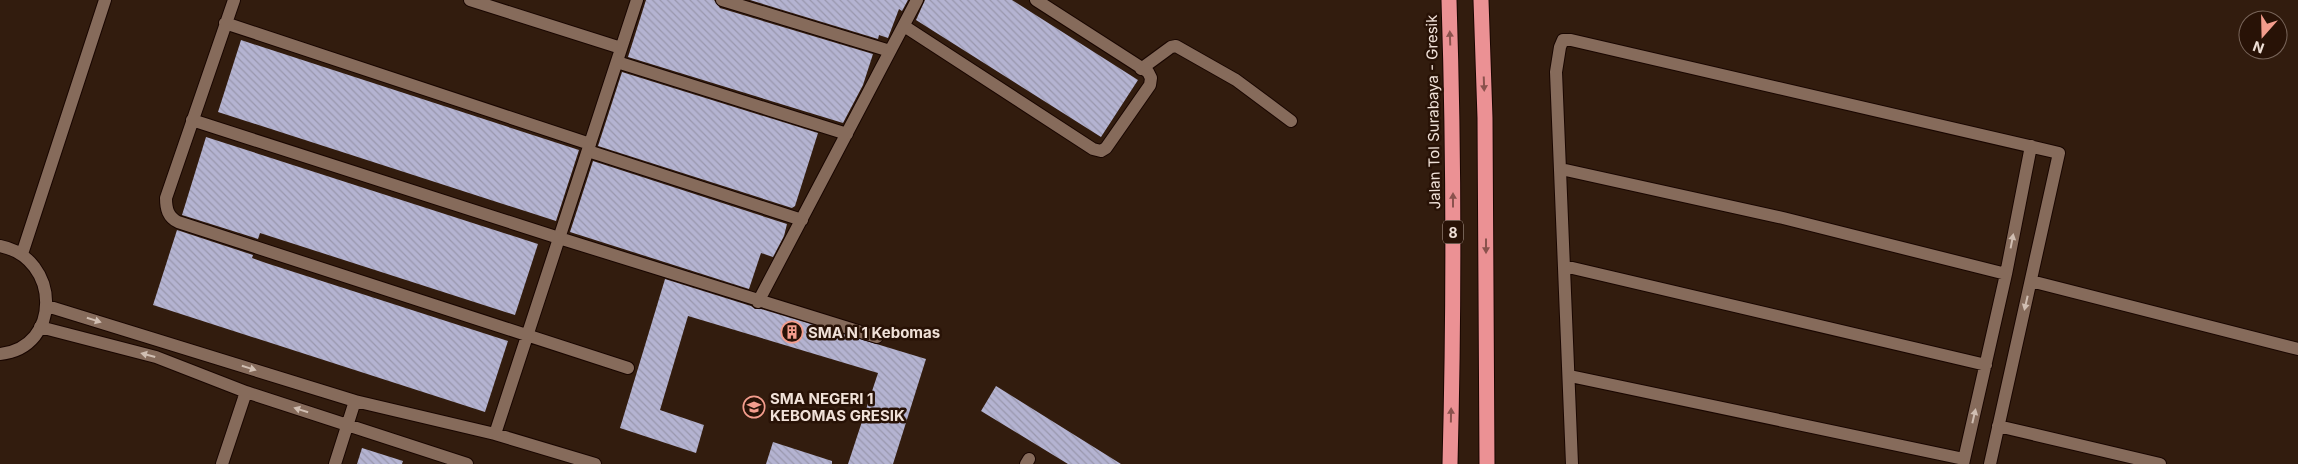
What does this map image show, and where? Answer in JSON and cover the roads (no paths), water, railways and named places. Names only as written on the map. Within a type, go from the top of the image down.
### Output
[{"type":"highway","name":"Jalan Tol Surabaya - Gresik","points":[[1449,0],[1452,90],[1453,318],[1450,464]]},
{"type":"highway","points":[[1481,0],[1485,118],[1487,464]]},
{"type":"street","points":[[22,254],[106,0]]},
{"type":"street","points":[[234,0],[166,198],[166,205],[171,218],[187,225],[628,368]]},
{"type":"street","points":[[470,0],[622,48]]},
{"type":"street","points":[[495,434],[637,0]]},
{"type":"street","points":[[722,0],[890,51]]},
{"type":"street","points":[[758,302],[917,0]]},
{"type":"street","points":[[904,26],[1093,150],[1101,151],[1106,148],[1150,85],[1151,78],[1148,72],[1036,0]]},
{"type":"street","points":[[225,24],[802,220]]},
{"type":"street","points":[[1572,464],[1570,376],[1556,72],[1560,44],[1566,40],[2059,153],[1990,464]]},
{"type":"street","points":[[1142,69],[1171,47],[1176,46],[1236,80],[1291,121]]},
{"type":"street","points":[[617,62],[847,134]]},
{"type":"street","points":[[192,120],[758,302],[877,337]]},
{"type":"street","points":[[1570,376],[1964,462],[2006,274],[2031,146]]},
{"type":"street","points":[[1561,170],[1783,218],[2006,274]]},
{"type":"street","points":[[0,246],[22,254],[39,271],[44,282],[47,306],[40,327],[31,339],[19,348],[0,354]]},
{"type":"street","points":[[1564,266],[1986,364]]},
{"type":"street","points":[[2031,281],[2298,349]]},
{"type":"street","points":[[47,306],[355,401],[495,434],[595,464]]},
{"type":"street","points":[[40,327],[156,357],[246,392],[467,464]]},
{"type":"street","points":[[222,464],[246,392]]},
{"type":"street","points":[[334,464],[355,401]]},
{"type":"street","points":[[1998,426],[2160,464]]},
{"type":"place","name":"SMA N 1 Kebomas","points":[[792,332]]},
{"type":"place","name":"SMA NEGERI 1 KEBOMAS GRESIK","points":[[754,407]]}]
